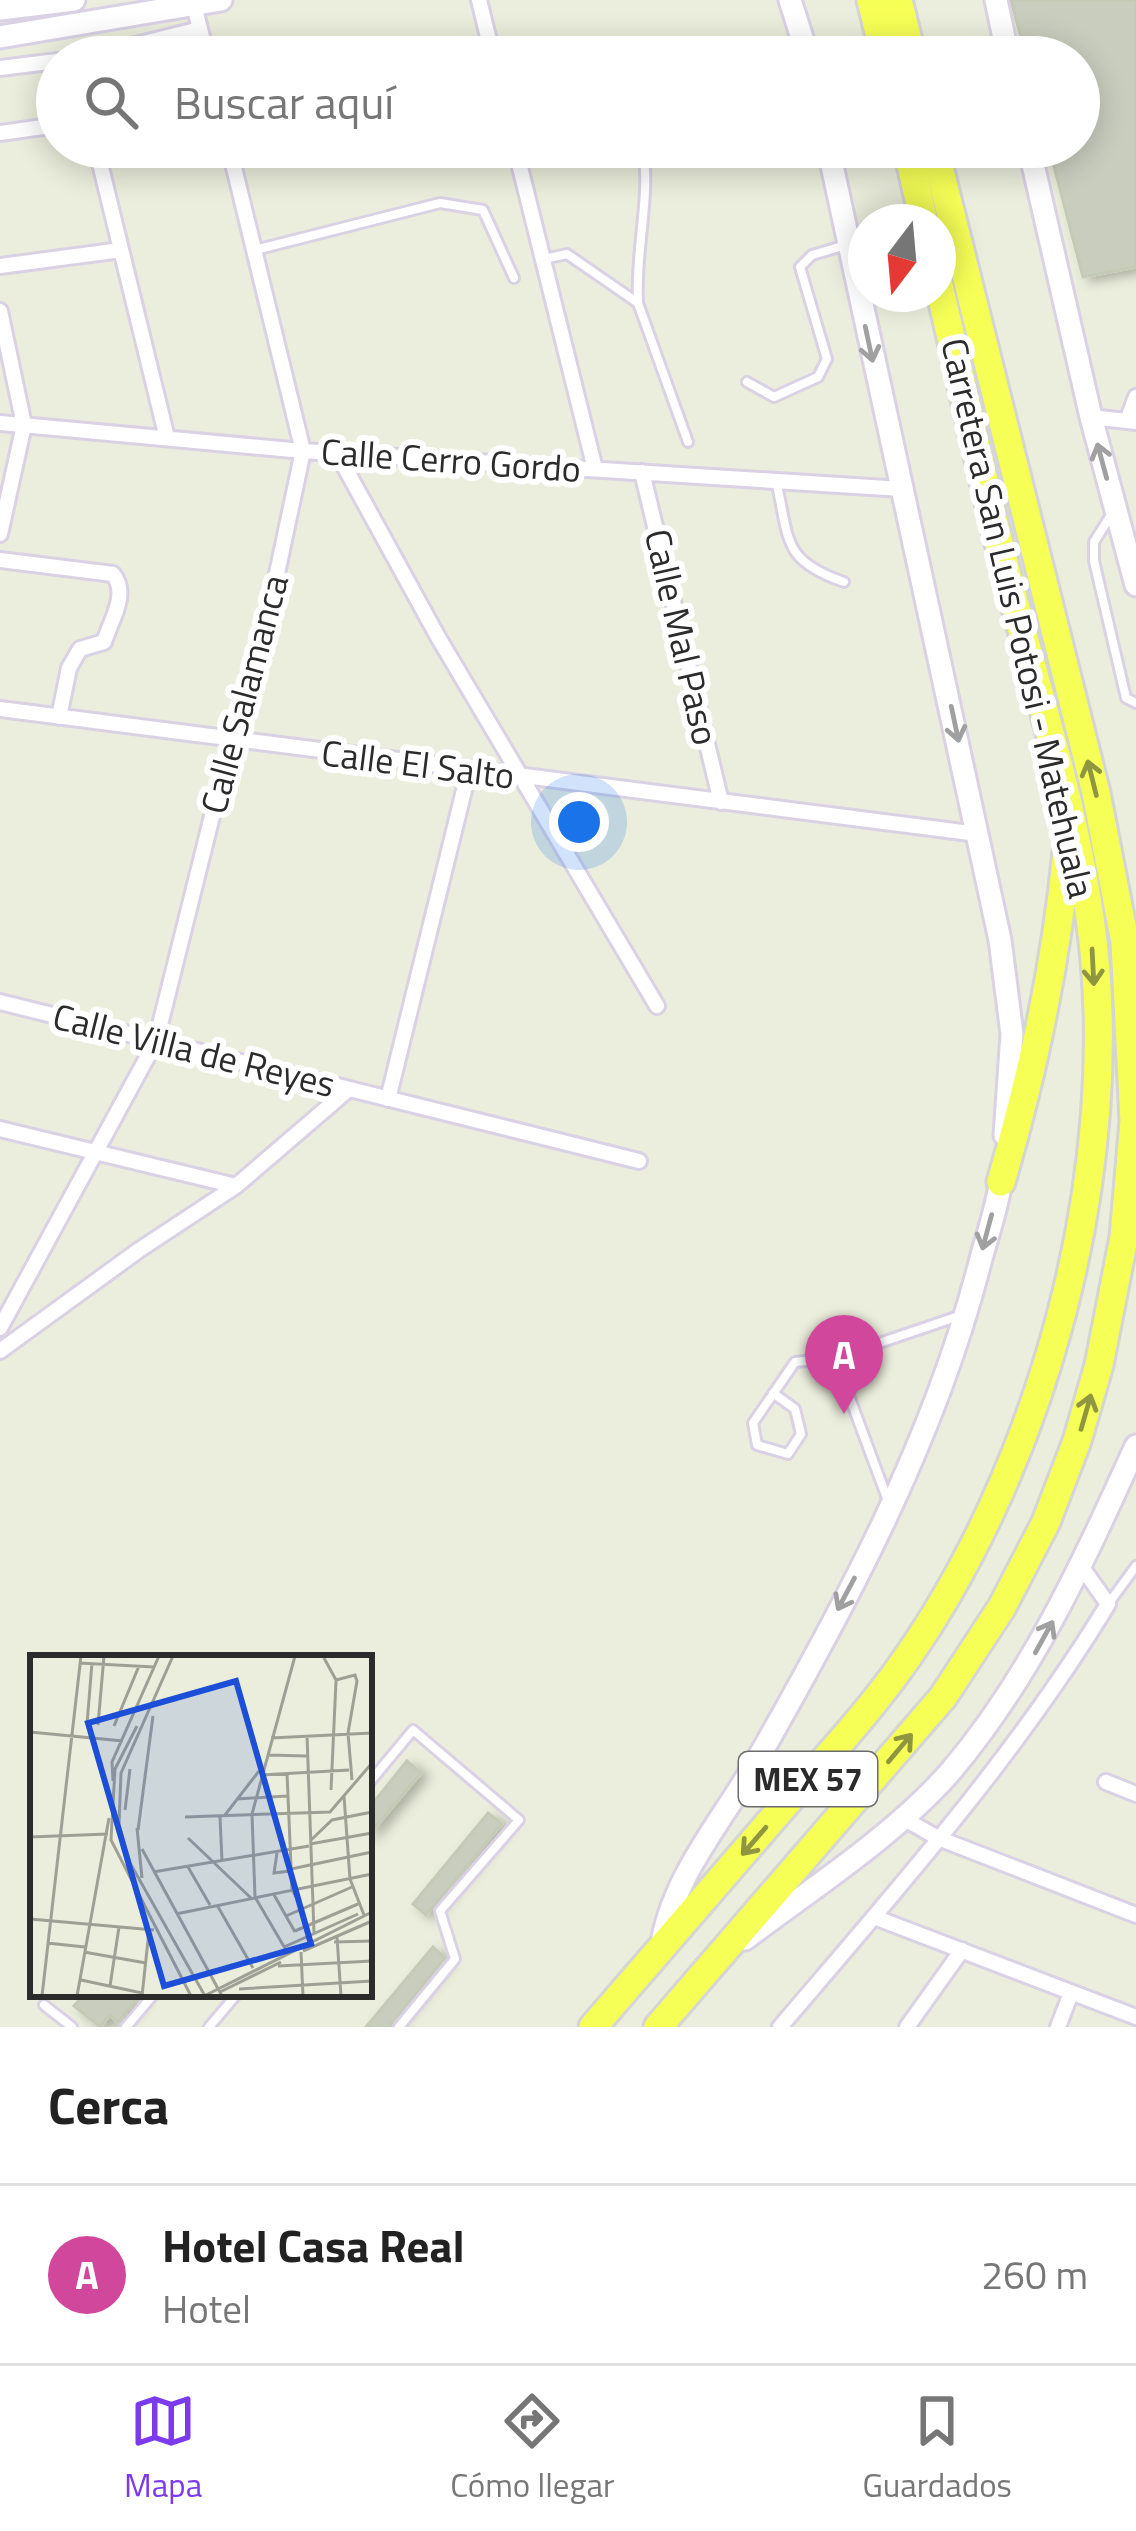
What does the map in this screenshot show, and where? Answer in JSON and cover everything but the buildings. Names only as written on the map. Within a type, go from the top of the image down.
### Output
[{"type":"highway","points":[[871,0],[880,36]]},
{"type":"highway","points":[[898,0],[907,36]]},
{"type":"highway","points":[[912,168],[920,204]]},
{"type":"highway","name":"Carretera San Luis Potosi - Matehuala","points":[[658,2027],[943,1696],[1002,1607],[1046,1522],[1077,1441],[1100,1365],[1124,1237],[1134,1121],[1125,942],[1096,793],[939,168]]},
{"type":"highway","name":"Carretera San Luis Potosi - Matehuala","points":[[593,2027],[895,1675],[956,1580],[992,1508],[1036,1393],[1080,1229],[1095,1111],[1097,1031],[1090,921],[1071,817],[946,312]]},
{"type":"highway","points":[[1001,1182],[1029,1087],[1059,935],[1071,817]]},
{"type":"highway","points":[[1125,942],[1136,995]]},
{"type":"street","points":[[0,9],[74,0]]},
{"type":"street","points":[[0,37],[220,0]]},
{"type":"street","points":[[478,0],[487,36]]},
{"type":"street","points":[[790,0],[801,36]]},
{"type":"street","points":[[800,0],[805,36]]},
{"type":"street","points":[[996,0],[1004,36]]},
{"type":"street","points":[[194,4],[202,36]]},
{"type":"street","points":[[77,25],[80,36]]},
{"type":"street","points":[[171,36],[200,29]]},
{"type":"street","points":[[0,68],[36,64]]},
{"type":"street","points":[[0,133],[36,128]]},
{"type":"street","points":[[100,168],[167,439]]},
{"type":"street","name":"Calle Salamanca","points":[[0,1328],[6,1304],[156,1041],[272,597],[303,451],[234,168]]},
{"type":"street","points":[[520,168],[595,469]]},
{"type":"street","points":[[832,168],[848,244]]},
{"type":"street","points":[[1034,168],[1091,417],[1136,585]]},
{"type":"street","points":[[0,266],[121,250]]},
{"type":"street","points":[[0,311],[24,425],[0,535]]},
{"type":"street","points":[[661,1948],[673,1898],[755,1764],[928,1427],[966,1314],[1001,1182],[1012,1034],[1000,940],[863,312]]},
{"type":"street","points":[[1091,417],[1132,420],[1136,398]]},
{"type":"street","name":"Calle Cerro Gordo","points":[[0,423],[303,451],[902,489]]},
{"type":"street","points":[[337,453],[438,638],[657,1006]]},
{"type":"street","name":"Calle Mal Paso","points":[[642,472],[721,802]]},
{"type":"street","points":[[0,560],[113,574],[119,581],[122,591],[104,642],[80,649],[69,668],[59,717]]},
{"type":"street","name":"Calle El Salto","points":[[0,710],[978,834]]},
{"type":"street","points":[[388,1099],[469,770]]},
{"type":"street","name":"Calle Villa de Reyes","points":[[0,1002],[639,1161]]},
{"type":"street","points":[[0,1351],[236,1186],[349,1089]]},
{"type":"street","points":[[0,1129],[236,1186]]},
{"type":"street","points":[[714,1961],[949,1773],[1039,1647],[1128,1485],[1136,1446]]},
{"type":"street","points":[[780,2027],[1046,1700],[1108,1604],[1082,1566]]},
{"type":"street","points":[[1106,1782],[1136,1794]]},
{"type":"street","points":[[901,1816],[938,1838],[1136,1915]]},
{"type":"street","points":[[874,1917],[1136,2017]]},
{"type":"street","points":[[907,2027],[962,1951]]},
{"type":"street","points":[[1058,2027],[1071,1993]]},
{"type":"lane","points":[[646,168],[636,264],[638,303],[688,442]]},
{"type":"lane","points":[[254,250],[440,202],[483,210],[514,278]]},
{"type":"lane","points":[[747,382],[774,397],[818,377],[827,358],[800,268],[812,254],[848,244]]},
{"type":"lane","points":[[542,260],[567,254],[638,303]]},
{"type":"lane","points":[[776,481],[794,556],[810,570],[844,583]]},
{"type":"lane","points":[[1115,509],[1094,542],[1094,561],[1126,698],[1136,704]]},
{"type":"lane","points":[[773,1393],[795,1409],[802,1434],[788,1454],[757,1445],[753,1423],[773,1393],[795,1362],[836,1358],[966,1314]]},
{"type":"lane","points":[[836,1358],[890,1505]]},
{"type":"lane","points":[[1108,1604],[1136,1566]]},
{"type":"lane","points":[[372,1779],[413,1730],[519,1820],[440,1911],[455,1959],[399,2027]]},
{"type":"lane","points":[[126,2027],[151,1997]]},
{"type":"lane","points":[[209,2027],[234,1997]]},
{"type":"lane","points":[[44,2005],[72,2027]]},
{"type":"place","name":"Hotel Casa Real","points":[[844,1414]]}]
